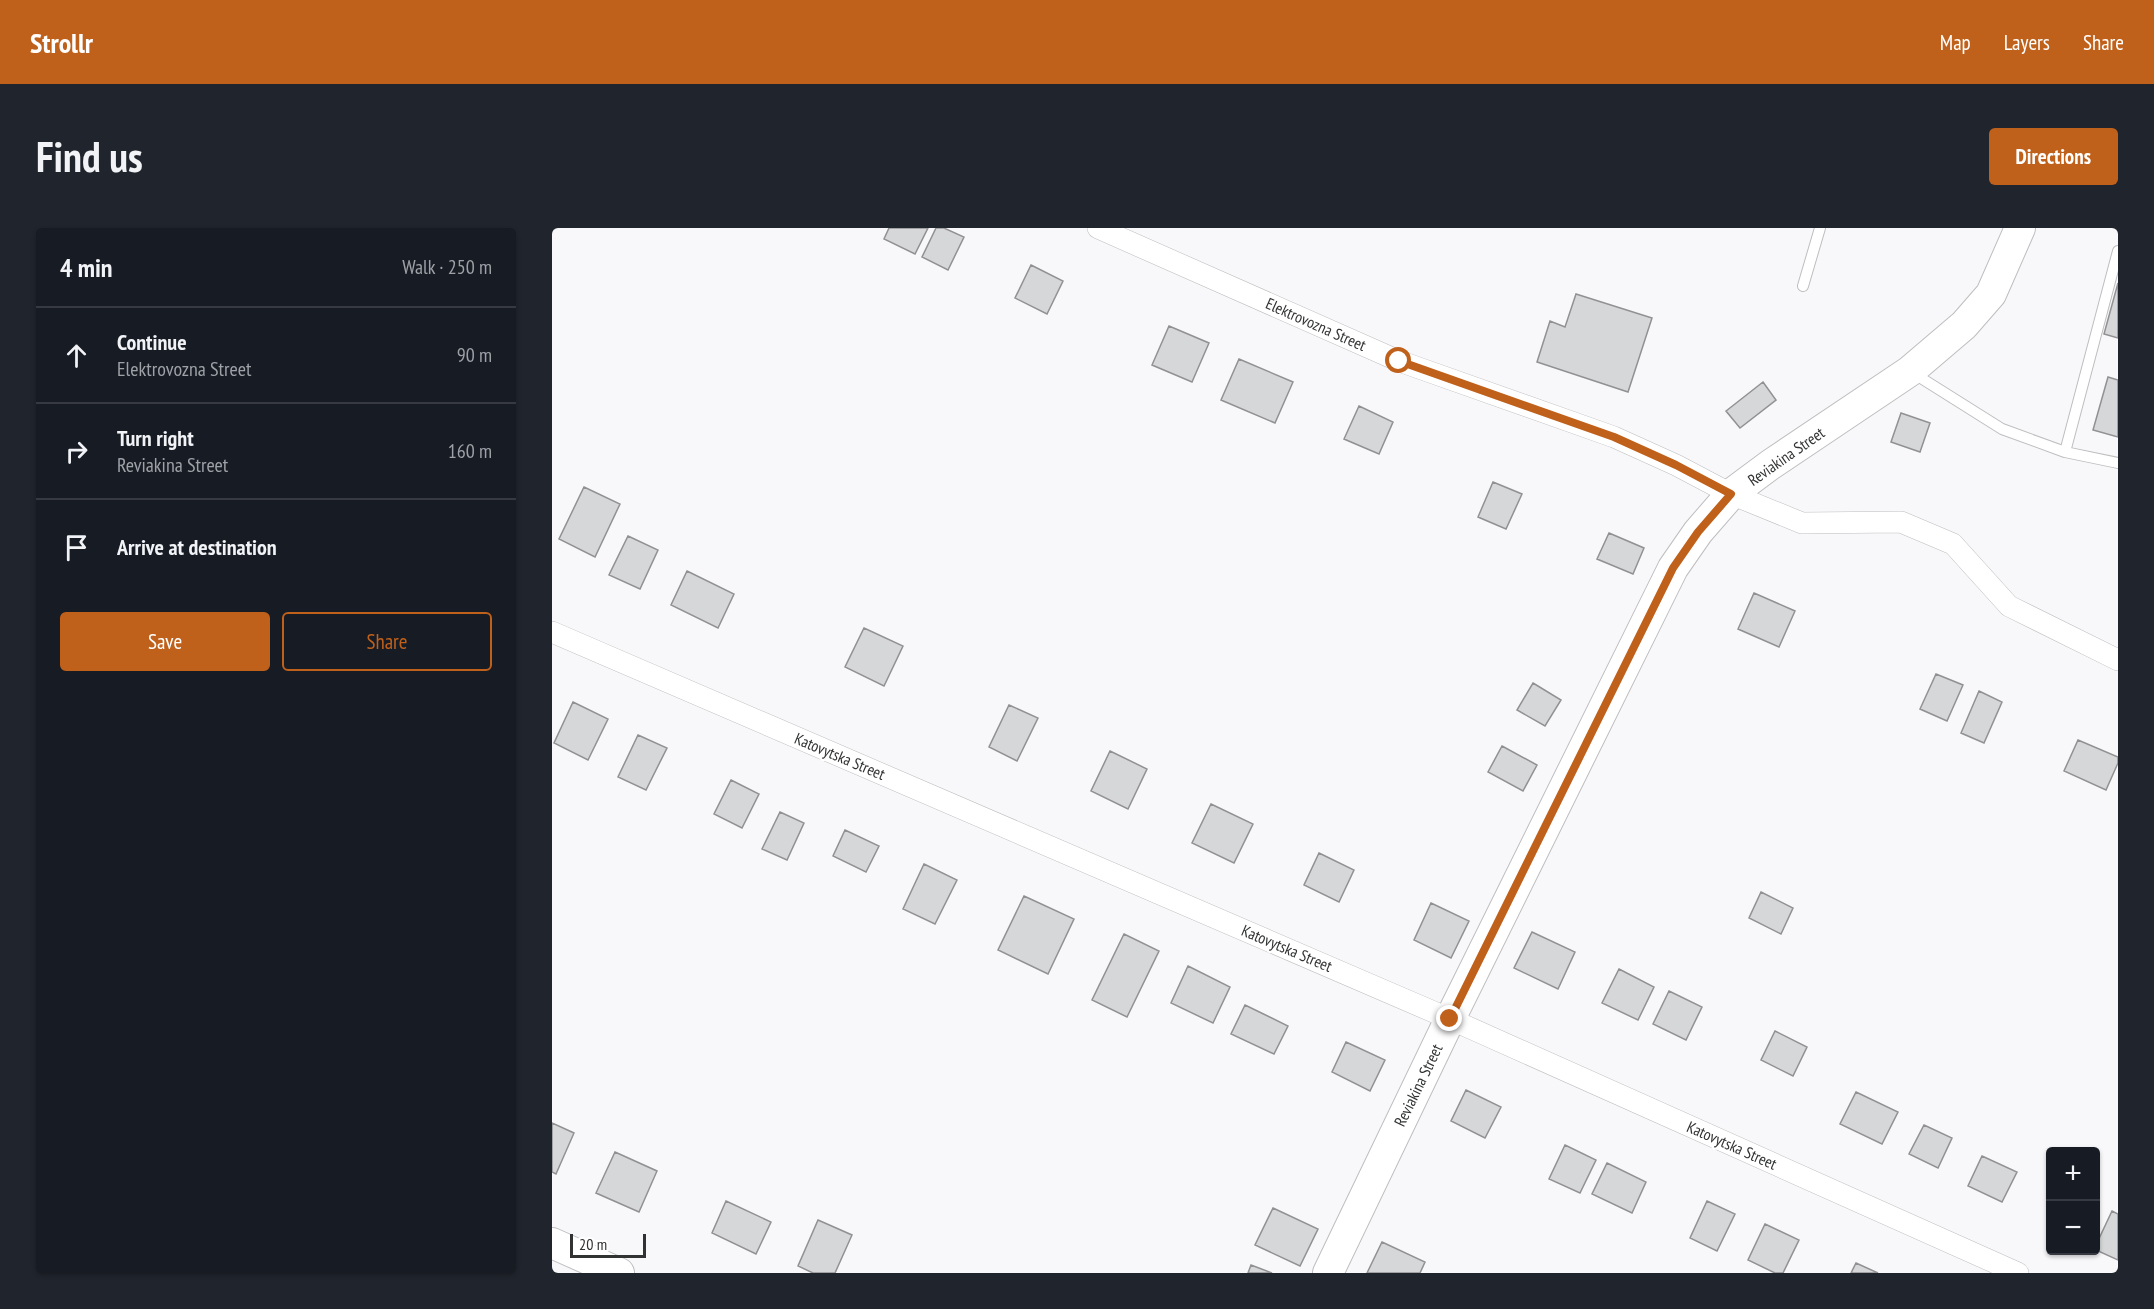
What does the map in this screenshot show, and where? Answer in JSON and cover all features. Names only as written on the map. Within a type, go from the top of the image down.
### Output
[{"type":"street","name":"Elektrovozna Street","points":[[1098,228],[1399,361],[1614,437],[1676,465],[1731,494],[1802,523],[1901,522],[1953,544],[2009,606],[2118,660]]},
{"type":"street","name":"Reviakina Street","points":[[1328,1273],[1450,1019],[1673,568],[1698,532],[1731,494],[1770,465],[1910,371],[1964,325],[1991,294],[2020,228]]},
{"type":"street","name":"Katovytska Street","points":[[552,632],[1450,1019],[2018,1273]]},
{"type":"street","points":[[552,1243],[619,1273]]},
{"type":"lane","points":[[1803,286],[1820,228]]},
{"type":"lane","points":[[2065,452],[2118,251]]},
{"type":"lane","points":[[1910,371],[2002,429],[2065,452],[2118,463]]},
{"type":"building","points":[[889,228],[928,228],[915,254],[884,239]]},
{"type":"building","points":[[936,228],[944,228],[964,237],[948,270],[922,257]]},
{"type":"building","points":[[1031,265],[1063,281],[1047,314],[1015,298]]},
{"type":"building","points":[[2118,283],[2118,338],[2104,334]]},
{"type":"building","points":[[1576,294],[1652,318],[1628,392],[1537,362],[1550,321],[1565,327]]},
{"type":"building","points":[[1169,326],[1209,343],[1192,382],[1152,365]]},
{"type":"building","points":[[1239,359],[1293,382],[1275,423],[1221,400]]},
{"type":"building","points":[[2108,377],[2118,380],[2118,437],[2093,430]]},
{"type":"building","points":[[1763,382],[1776,400],[1740,428],[1726,411]]},
{"type":"building","points":[[1359,406],[1393,422],[1379,454],[1344,439]]},
{"type":"building","points":[[1901,413],[1930,423],[1920,452],[1891,442]]},
{"type":"building","points":[[1493,482],[1522,494],[1506,529],[1478,517]]},
{"type":"building","points":[[584,487],[620,504],[595,557],[559,539]]},
{"type":"building","points":[[1609,533],[1644,548],[1633,574],[1597,559]]},
{"type":"building","points":[[628,536],[658,550],[640,589],[609,575]]},
{"type":"building","points":[[687,571],[734,594],[718,628],[671,605]]},
{"type":"building","points":[[1754,593],[1795,611],[1779,647],[1738,629]]},
{"type":"building","points":[[864,628],[903,646],[884,686],[845,667]]},
{"type":"building","points":[[1936,674],[1963,685],[1947,721],[1920,709]]},
{"type":"building","points":[[1533,683],[1561,700],[1545,726],[1517,710]]},
{"type":"building","points":[[1979,691],[2002,702],[1984,743],[1961,733]]},
{"type":"building","points":[[573,702],[608,719],[588,760],[554,743]]},
{"type":"building","points":[[1009,705],[1038,718],[1017,761],[989,747]]},
{"type":"building","points":[[638,735],[667,748],[646,790],[618,777]]},
{"type":"building","points":[[2078,740],[2118,757],[2118,763],[2106,790],[2064,771]]},
{"type":"building","points":[[1502,746],[1537,765],[1523,791],[1488,772]]},
{"type":"building","points":[[1110,751],[1147,769],[1128,809],[1091,791]]},
{"type":"building","points":[[731,780],[759,794],[742,828],[714,814]]},
{"type":"building","points":[[1211,804],[1253,824],[1234,863],[1192,843]]},
{"type":"building","points":[[780,812],[804,823],[787,860],[762,849]]},
{"type":"building","points":[[845,830],[879,846],[866,872],[833,856]]},
{"type":"building","points":[[1319,853],[1354,870],[1339,902],[1304,885]]},
{"type":"building","points":[[924,864],[957,880],[935,924],[903,909]]},
{"type":"building","points":[[1761,892],[1793,908],[1781,934],[1749,918]]},
{"type":"building","points":[[1024,896],[1074,919],[1048,974],[998,950]]},
{"type":"building","points":[[1431,903],[1469,921],[1451,958],[1414,940]]},
{"type":"building","points":[[1532,932],[1575,952],[1558,989],[1514,968]]},
{"type":"building","points":[[1124,934],[1159,951],[1127,1017],[1092,1000]]},
{"type":"building","points":[[1188,966],[1230,987],[1213,1023],[1171,1003]]},
{"type":"building","points":[[1619,969],[1654,987],[1638,1020],[1602,1003]]},
{"type":"building","points":[[1669,991],[1702,1007],[1686,1040],[1653,1024]]},
{"type":"building","points":[[1245,1005],[1288,1026],[1274,1054],[1231,1034]]},
{"type":"building","points":[[1775,1031],[1807,1047],[1793,1076],[1761,1060]]},
{"type":"building","points":[[1346,1042],[1385,1060],[1370,1091],[1332,1072]]},
{"type":"building","points":[[1466,1090],[1501,1107],[1485,1138],[1451,1121]]},
{"type":"building","points":[[1856,1092],[1898,1112],[1882,1144],[1840,1124]]},
{"type":"building","points":[[552,1123],[574,1133],[556,1174],[552,1172]]},
{"type":"building","points":[[1924,1125],[1952,1138],[1938,1168],[1909,1154]]},
{"type":"building","points":[[1565,1145],[1596,1160],[1580,1193],[1549,1179]]},
{"type":"building","points":[[615,1152],[657,1171],[639,1212],[596,1193]]},
{"type":"building","points":[[1982,1156],[2017,1172],[2002,1202],[1968,1186]]},
{"type":"building","points":[[1607,1163],[1646,1182],[1632,1213],[1592,1194]]},
{"type":"building","points":[[726,1201],[771,1222],[756,1254],[712,1233]]},
{"type":"building","points":[[1707,1201],[1735,1214],[1717,1251],[1690,1238]]},
{"type":"building","points":[[1273,1208],[1318,1229],[1300,1266],[1255,1245]]},
{"type":"building","points":[[2112,1211],[2118,1214],[2118,1260],[2100,1252],[2100,1236]]},
{"type":"building","points":[[818,1220],[852,1235],[835,1273],[813,1273],[798,1266]]},
{"type":"building","points":[[1765,1224],[1799,1240],[1783,1273],[1775,1273],[1748,1260]]},
{"type":"building","points":[[1382,1242],[1425,1262],[1420,1273],[1367,1273]]},
{"type":"building","points":[[1856,1263],[1878,1273],[1851,1273]]},
{"type":"building","points":[[1251,1265],[1272,1273],[1248,1273]]},
{"type":"route","points":[[1399,361],[1614,437],[1676,465],[1731,494],[1698,532],[1673,568],[1450,1019]]}]
